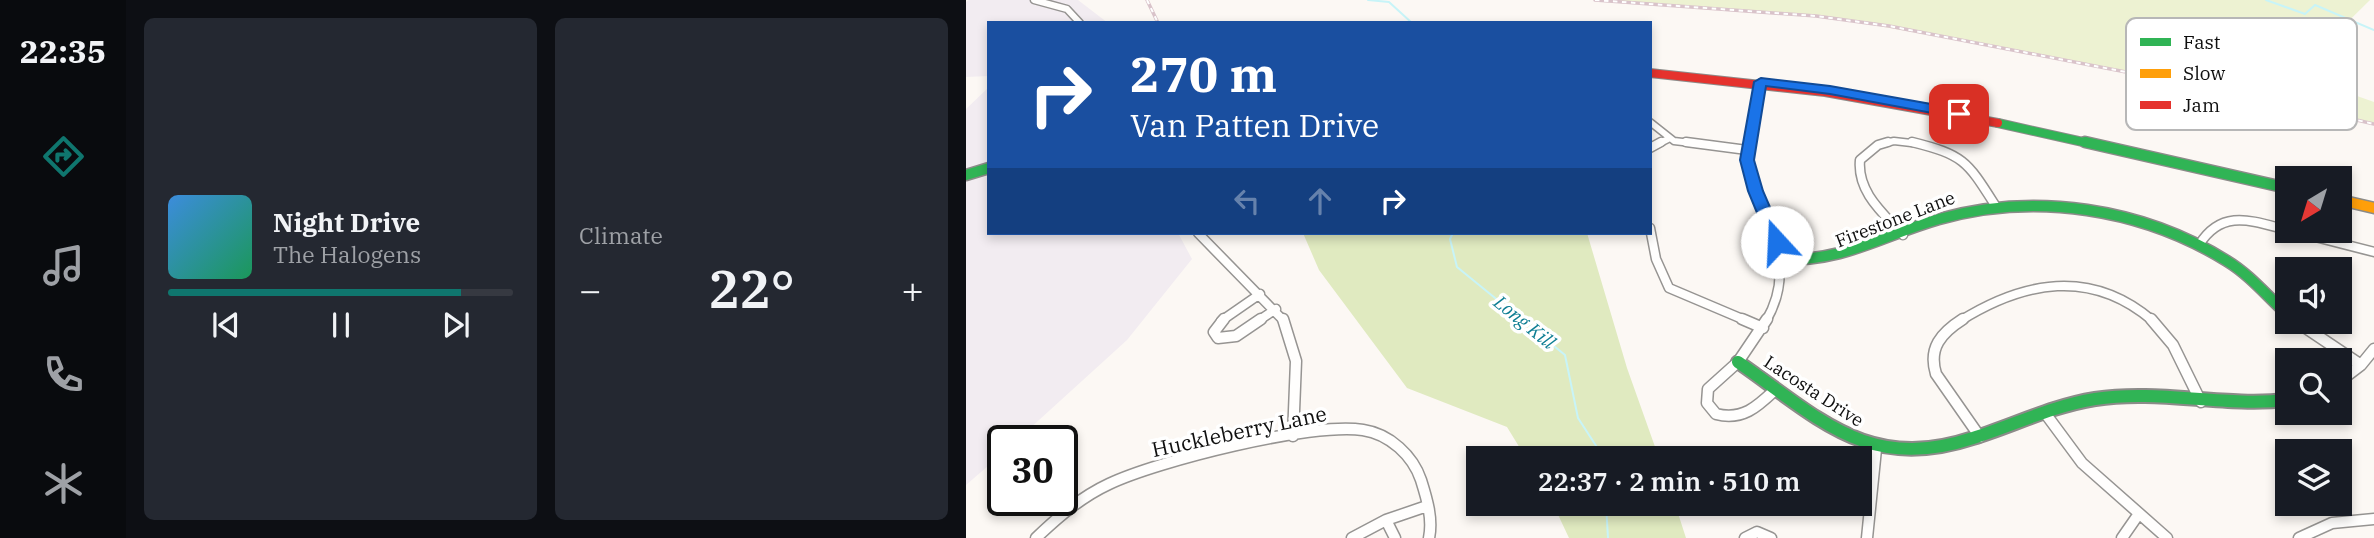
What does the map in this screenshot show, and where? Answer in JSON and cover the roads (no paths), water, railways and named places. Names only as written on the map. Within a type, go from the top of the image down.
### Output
[{"type":"street","points":[[1034,0],[1066,9],[1076,15],[1079,21]]},
{"type":"street","points":[[1652,73],[1761,82],[1933,108],[2275,185]]},
{"type":"street","name":"Lacosta Drive","points":[[1761,82],[1747,150],[1755,191],[1773,227],[1780,260],[1779,289],[1763,328],[1738,362],[1845,435],[1876,449]]},
{"type":"street","points":[[1652,124],[1668,139],[1689,145],[1747,150]]},
{"type":"street","points":[[1652,147],[1668,139]]},
{"type":"street","points":[[1903,235],[1874,203],[1859,172],[1860,160],[1878,145],[1906,141],[1964,159],[1980,178],[1995,205]]},
{"type":"street","points":[[966,175],[987,169]]},
{"type":"street","points":[[2352,203],[2374,208]]},
{"type":"street","name":"Firestone Lane","points":[[1780,260],[1835,261],[1968,210],[1995,205],[2056,206],[2096,213],[2162,231],[2199,245],[2230,263],[2275,303]]},
{"type":"street","points":[[2199,245],[2209,227],[2219,222],[2244,220],[2275,227]]},
{"type":"street","points":[[1200,235],[1276,309],[1289,334],[1297,379],[1293,436]]},
{"type":"street","points":[[1651,235],[1656,258],[1669,288],[1763,328]]},
{"type":"street","points":[[2340,243],[2374,252]]},
{"type":"street","points":[[1980,437],[1936,374],[1932,363],[1936,341],[1959,321],[2036,287],[2053,284],[2099,293],[2148,317],[2173,345],[2201,402]]},
{"type":"street","points":[[1260,294],[1220,322],[1214,331],[1218,338],[1236,336],[1276,309]]},
{"type":"street","points":[[2316,334],[2361,365]]},
{"type":"street","points":[[2352,372],[2374,349]]},
{"type":"street","points":[[1738,362],[1708,389],[1707,403],[1716,414],[1726,418],[1743,415],[1776,389]]},
{"type":"street","points":[[1867,538],[1876,449],[1928,451],[2097,399],[2258,405],[2275,402]]},
{"type":"street","points":[[2045,413],[2082,463],[2167,538]]},
{"type":"street","name":"Huckleberry Lane","points":[[1035,538],[1071,508],[1123,478],[1293,436],[1348,428],[1378,433],[1391,441],[1413,463],[1420,476],[1432,526],[1429,538]]},
{"type":"street","points":[[1352,538],[1386,520],[1427,506]]},
{"type":"street","points":[[2122,538],[2138,515]]},
{"type":"street","points":[[2299,538],[2332,523],[2374,519]]},
{"type":"street","points":[[1386,520],[1395,538]]},
{"type":"street","points":[[1745,538],[1757,532],[1771,538]]},
{"type":"waterway","name":"Long Kill","points":[[1368,0],[1389,2],[1410,21]]},
{"type":"waterway","points":[[2266,0],[2305,14],[2315,5],[2346,18]]},
{"type":"waterway","points":[[2357,23],[2374,30]]},
{"type":"waterway","name":"Long Kill","points":[[1452,235],[1450,239],[1457,267],[1565,355],[1578,418],[1596,446]]},
{"type":"waterway","name":"Long Kill","points":[[1607,516],[1608,538]]},
{"type":"railway","points":[[1147,0],[1157,21]]},
{"type":"railway","points":[[1595,0],[1816,16],[1889,26],[2126,72]]},
{"type":"railway","points":[[2357,120],[2374,124]]}]
